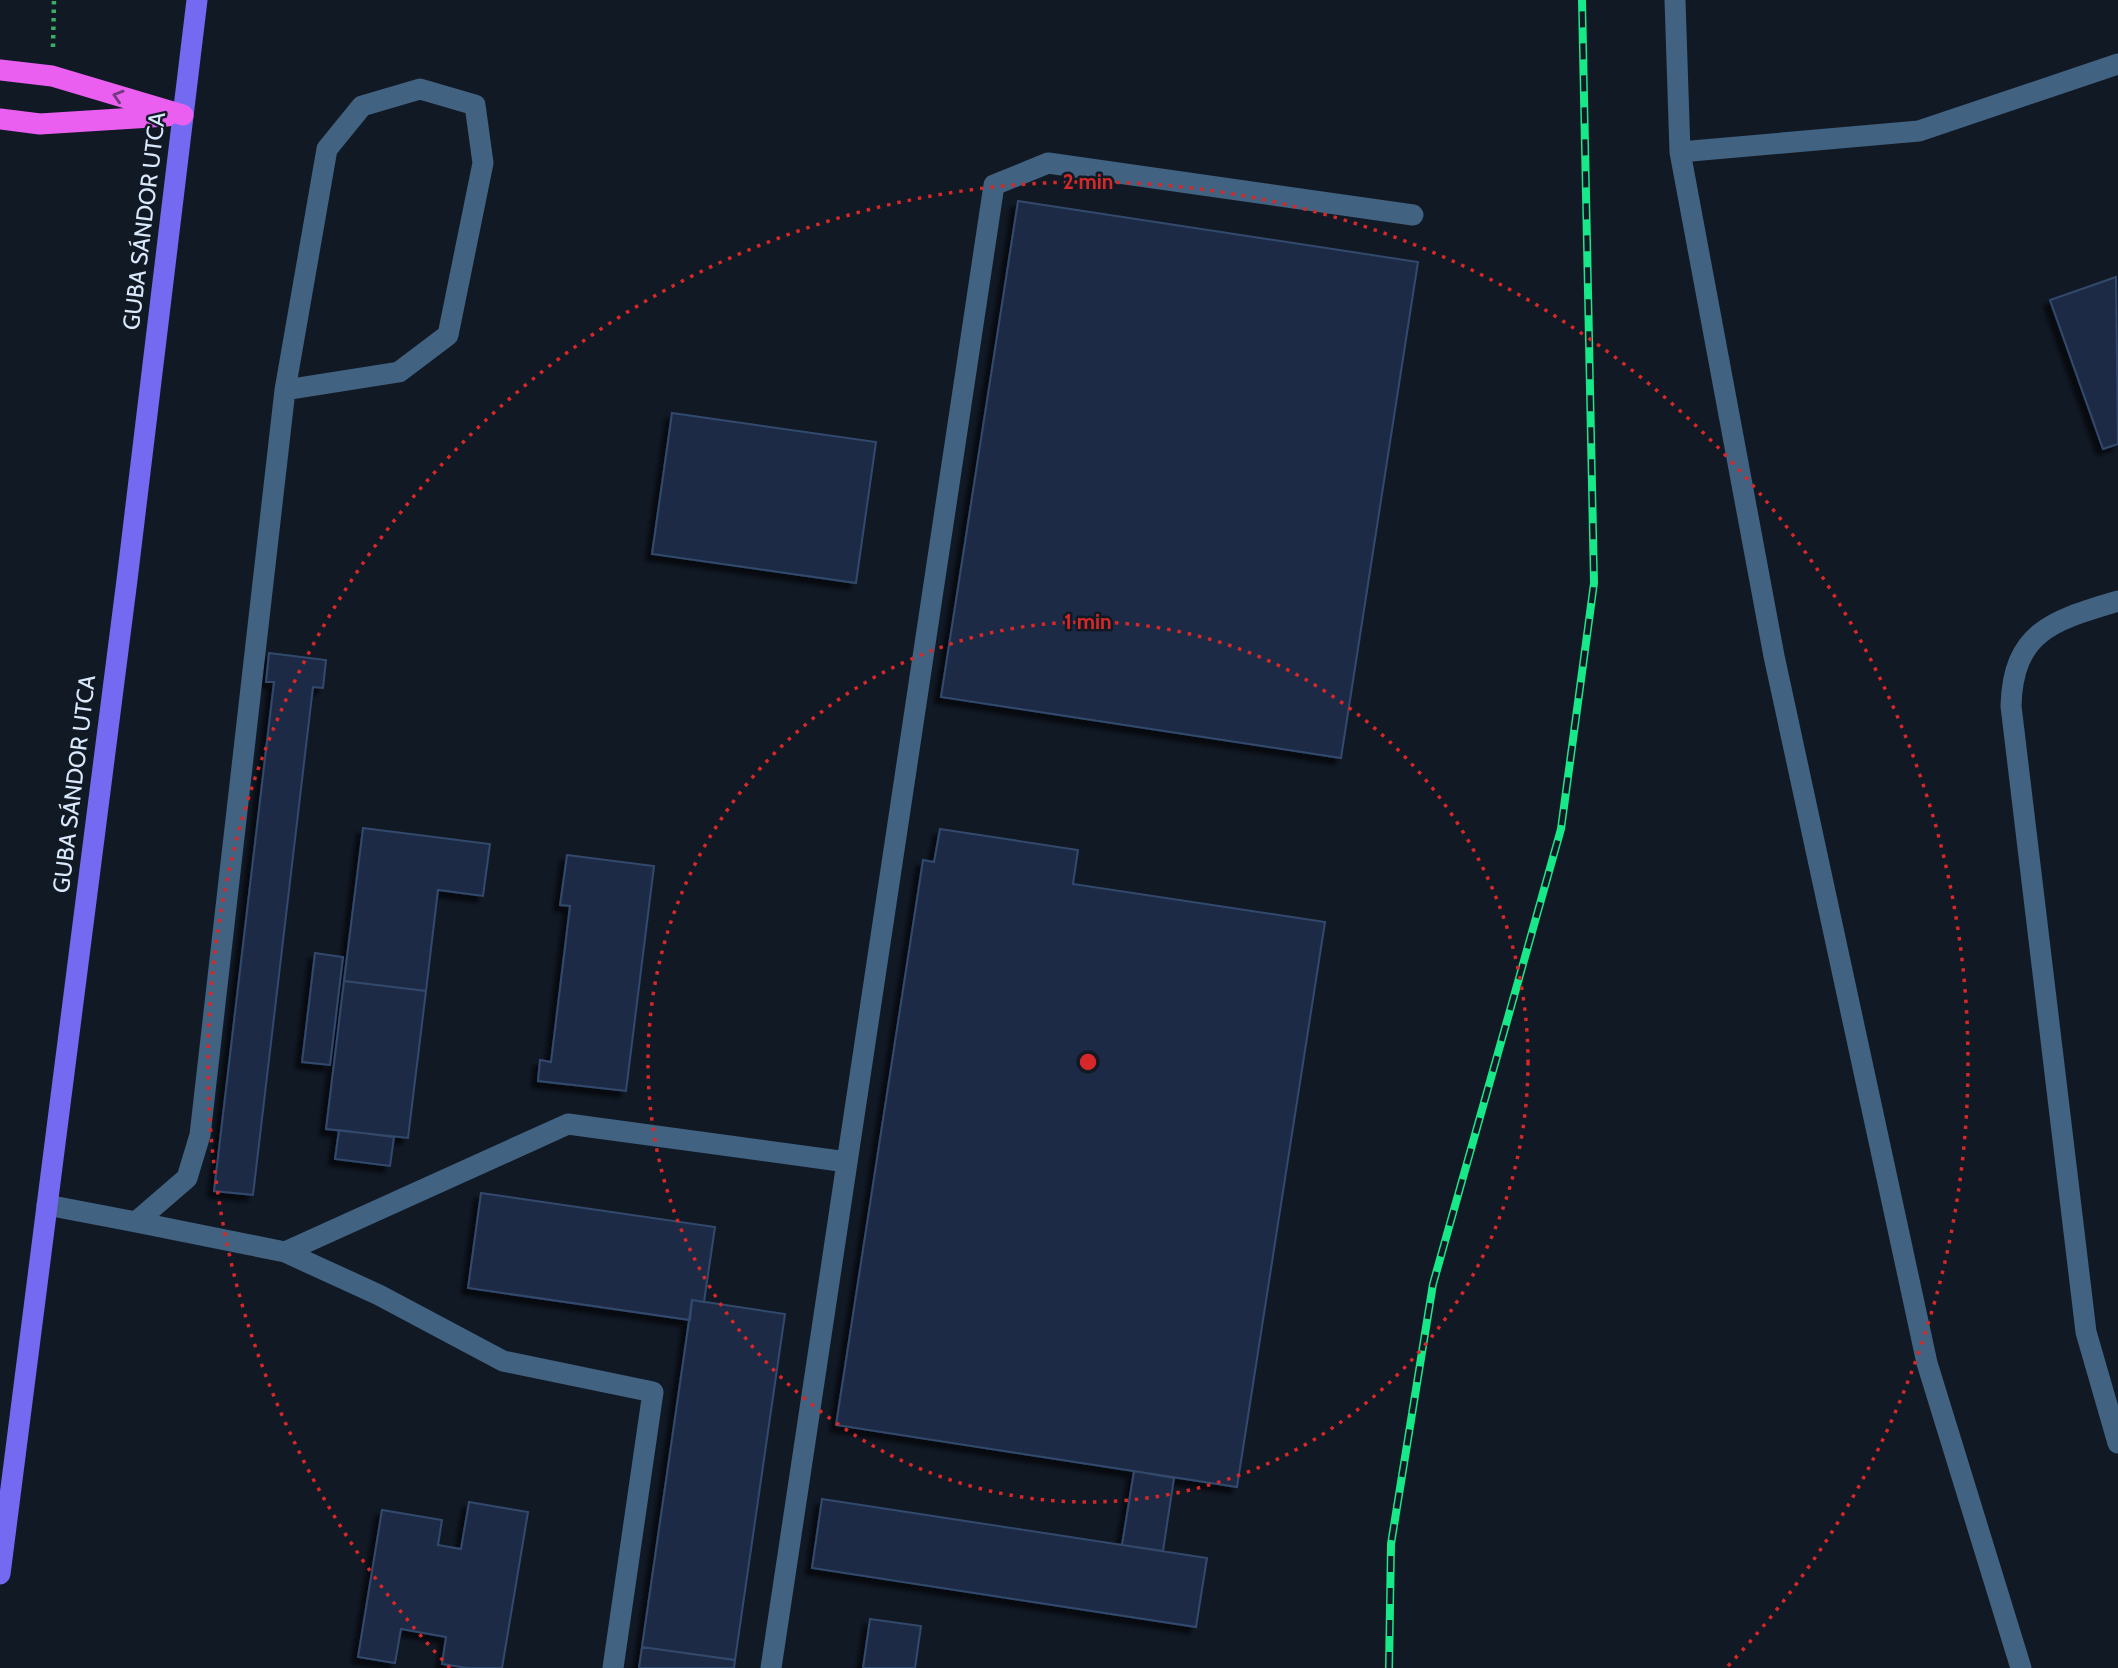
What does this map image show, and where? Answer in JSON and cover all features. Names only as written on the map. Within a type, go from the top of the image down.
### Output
[{"type":"highway","points":[[0,70],[52,76],[183,115]]},
{"type":"highway","points":[[0,119],[40,124],[183,115]]},
{"type":"main road","name":"GUBA SÁNDOR UTCA","points":[[0,1574],[197,0]]},
{"type":"lane","points":[[1675,0],[1680,152],[1774,656],[1927,1363],[2021,1668]]},
{"type":"lane","points":[[1680,152],[1919,131],[2118,64]]},
{"type":"lane","points":[[136,1222],[187,1178],[200,1135],[285,390],[327,149],[362,106],[420,89],[475,105],[483,163],[448,335],[399,372],[285,390]]},
{"type":"lane","points":[[771,1668],[994,185],[1048,163],[1413,215]]},
{"type":"lane","points":[[2118,601],[2068,617],[2037,635],[2020,655],[2012,681],[2011,706],[2086,1332],[2118,1443]]},
{"type":"lane","points":[[285,1252],[568,1124],[847,1163]]},
{"type":"lane","points":[[47,1205],[285,1252],[379,1295],[503,1361],[653,1392],[613,1668]]},
{"type":"path","points":[[52,76],[54,0]]},
{"type":"building","points":[[1018,201],[1418,262],[1341,758],[941,697]]},
{"type":"building","points":[[2116,277],[2118,444],[2103,449],[2050,300]]},
{"type":"building","points":[[672,413],[876,442],[856,583],[652,554]]},
{"type":"building","points":[[269,653],[326,660],[323,688],[313,687],[253,1195],[214,1191],[274,682],[266,682]]},
{"type":"building","points":[[363,828],[490,844],[483,896],[438,890],[426,991],[344,981]]},
{"type":"building","points":[[940,829],[1078,850],[1073,884],[1325,922],[1237,1487],[836,1425],[923,860],[934,862]]},
{"type":"building","points":[[567,855],[654,866],[626,1091],[538,1081],[540,1060],[551,1062],[570,906],[560,905]]},
{"type":"building","points":[[315,953],[343,957],[330,1065],[302,1062]]},
{"type":"building","points":[[344,981],[426,991],[408,1138],[326,1129]]},
{"type":"building","points":[[339,1130],[394,1137],[390,1166],[335,1159]]},
{"type":"building","points":[[481,1193],[715,1227],[704,1302],[692,1300],[690,1320],[468,1288]]},
{"type":"building","points":[[692,1300],[785,1314],[735,1660],[642,1647]]},
{"type":"building","points":[[1134,1471],[1174,1478],[1163,1551],[1122,1545]]},
{"type":"building","points":[[822,1499],[1207,1558],[1196,1627],[812,1568]]},
{"type":"building","points":[[469,1502],[528,1512],[502,1668],[467,1668],[442,1664],[446,1637],[401,1629],[395,1663],[358,1657],[382,1510],[442,1520],[438,1545],[461,1549]]},
{"type":"building","points":[[870,1619],[921,1626],[915,1668],[863,1668]]},
{"type":"building","points":[[642,1647],[735,1660],[734,1668],[639,1668]]},
{"type":"railway","points":[[1389,1668],[1391,1544],[1433,1284],[1561,829],[1594,583],[1582,0]]}]
